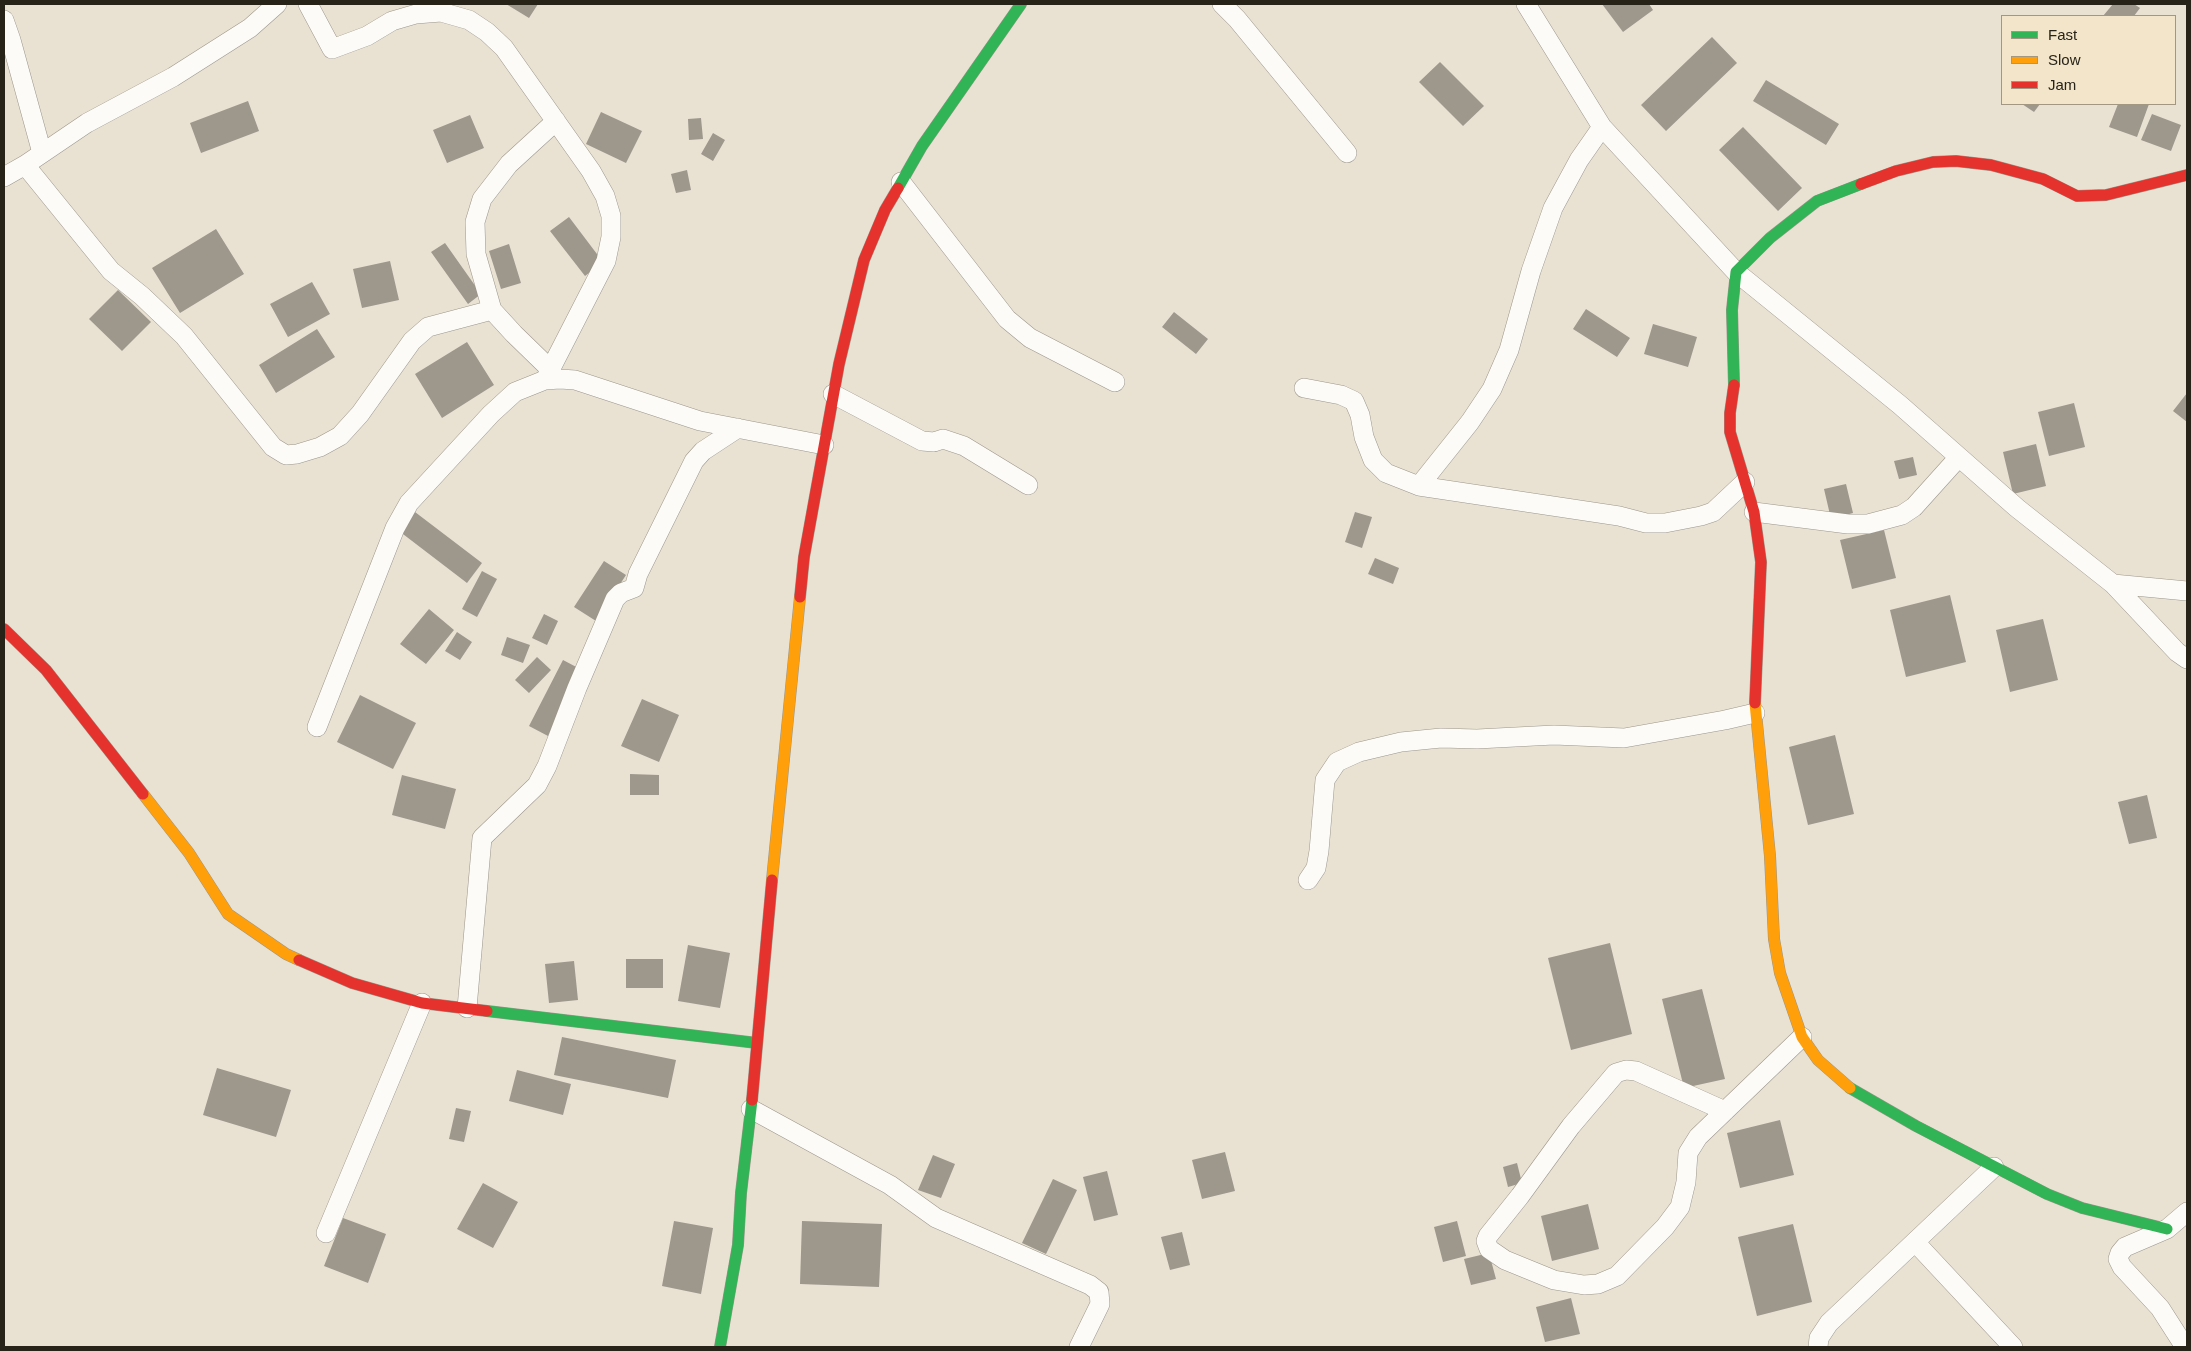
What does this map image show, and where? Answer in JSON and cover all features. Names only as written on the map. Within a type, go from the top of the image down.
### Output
[{"type":"street","points":[[4,177],[87,123],[173,77],[250,28],[278,4]]},
{"type":"street","points":[[308,4],[332,49],[367,36],[392,20],[416,14],[441,12],[469,20],[487,32],[504,48],[556,121],[605,196],[611,216],[611,237],[606,261],[548,374],[515,392],[491,414],[409,503],[395,528],[317,727]]},
{"type":"street","points":[[720,1347],[738,1244],[741,1194],[751,1110],[787,716],[804,557],[833,394],[864,260],[885,210],[922,146],[1021,4]]},
{"type":"street","points":[[1222,4],[1237,19],[1347,153]]},
{"type":"street","points":[[1526,4],[1602,127],[1736,272],[1900,405],[2017,508],[2113,584],[2184,653]]},
{"type":"street","points":[[4,20],[42,153]]},
{"type":"street","points":[[556,121],[509,164],[482,199],[475,222],[476,254],[492,310],[548,374],[575,380],[700,421],[824,445]]},
{"type":"street","points":[[1419,486],[1470,422],[1492,389],[1509,350],[1531,272],[1554,208],[1579,160],[1602,127]]},
{"type":"street","points":[[2167,1229],[2082,1208],[2047,1194],[1916,1126],[1848,1087],[1818,1060],[1802,1037],[1780,973],[1774,939],[1770,856],[1755,712],[1761,562],[1754,512],[1730,432],[1730,413],[1735,378],[1732,310],[1736,272],[1770,238],[1817,201],[1896,171],[1933,162],[1956,161],[1992,165],[2043,179],[2077,196],[2106,196],[2187,175]]},
{"type":"street","points":[[25,165],[111,271],[142,296],[184,336],[273,447],[286,455],[298,454],[320,447],[340,436],[360,414],[412,341],[428,327],[492,310]]},
{"type":"street","points":[[901,182],[1007,319],[1030,338],[1115,382]]},
{"type":"street","points":[[1304,388],[1341,395],[1354,401],[1360,415],[1364,437],[1373,460],[1386,473],[1419,486],[1620,516],[1646,522],[1665,523],[1714,512],[1745,482]]},
{"type":"street","points":[[833,394],[922,441],[934,442],[943,440],[964,446],[1028,485]]},
{"type":"street","points":[[467,1008],[482,838],[537,784],[615,599],[634,588],[638,574],[694,461],[703,451],[738,428]]},
{"type":"street","points":[[1754,512],[1848,524],[1868,524],[1894,518],[1914,507],[1959,457]]},
{"type":"street","points":[[2113,584],[2187,591]]},
{"type":"street","points":[[4,629],[46,670],[189,853],[228,914],[286,954],[352,983],[422,1003],[757,1043]]},
{"type":"street","points":[[1308,880],[1316,868],[1319,851],[1325,780],[1337,762],[1359,752],[1401,742],[1441,738],[1477,739],[1554,736],[1624,738],[1725,720],[1755,712]]},
{"type":"street","points":[[326,1233],[422,1003]]},
{"type":"street","points":[[1726,1111],[1636,1071],[1626,1070],[1616,1073],[1571,1126],[1488,1236],[1486,1241],[1489,1249],[1505,1260],[1554,1280],[1584,1285],[1598,1284],[1617,1276],[1665,1227],[1680,1207],[1686,1182],[1688,1154],[1698,1137],[1726,1111],[1802,1037]]},
{"type":"street","points":[[751,1110],[890,1185],[936,1218],[1090,1285],[1099,1292],[1100,1304],[1079,1347]]},
{"type":"street","points":[[1818,1347],[1819,1338],[1829,1323],[1994,1167]]},
{"type":"street","points":[[2185,1347],[2160,1308],[2122,1267],[2118,1259],[2120,1253],[2125,1248],[2167,1229],[2187,1212]]},
{"type":"street","points":[[1914,1242],[2013,1347]]},
{"type":"building","points":[[506,4],[538,4],[529,18]]},
{"type":"building","points":[[1602,4],[1649,4],[1653,10],[1623,32]]},
{"type":"building","points":[[2113,4],[2134,4],[2140,8],[2135,15],[2104,15]]},
{"type":"building","points":[[1712,37],[1737,63],[1666,131],[1641,105]]},
{"type":"building","points":[[1440,62],[1484,106],[1463,126],[1419,82]]},
{"type":"building","points":[[1766,80],[1839,124],[1826,145],[1753,101]]},
{"type":"building","points":[[248,101],[259,131],[201,153],[190,123]]},
{"type":"building","points":[[2024,105],[2039,105],[2034,112]]},
{"type":"building","points":[[2118,105],[2149,105],[2137,137],[2109,127]]},
{"type":"building","points":[[601,112],[642,131],[626,163],[586,144]]},
{"type":"building","points":[[2152,114],[2181,125],[2171,151],[2141,140]]},
{"type":"building","points":[[470,115],[484,148],[447,163],[433,130]]},
{"type":"building","points":[[701,118],[703,139],[689,140],[688,119]]},
{"type":"building","points":[[1743,127],[1802,188],[1778,211],[1719,150]]},
{"type":"building","points":[[713,133],[725,140],[713,161],[701,154]]},
{"type":"building","points":[[687,170],[691,190],[676,193],[671,174]]},
{"type":"building","points":[[569,217],[603,262],[585,276],[550,231]]},
{"type":"building","points":[[216,229],[244,274],[180,313],[152,268]]},
{"type":"building","points":[[445,243],[481,294],[468,304],[431,252]]},
{"type":"building","points":[[509,244],[521,283],[501,289],[489,251]]},
{"type":"building","points":[[390,261],[399,300],[362,308],[353,269]]},
{"type":"building","points":[[312,282],[330,314],[288,337],[270,304]]},
{"type":"building","points":[[118,290],[151,322],[122,351],[89,319]]},
{"type":"building","points":[[1586,309],[1630,338],[1617,357],[1573,329]]},
{"type":"building","points":[[1174,312],[1208,339],[1196,354],[1162,327]]},
{"type":"building","points":[[1653,324],[1697,337],[1688,367],[1644,354]]},
{"type":"building","points":[[317,329],[335,357],[276,393],[259,365]]},
{"type":"building","points":[[467,342],[494,385],[442,418],[415,374]]},
{"type":"building","points":[[2187,393],[2187,422],[2173,411]]},
{"type":"building","points":[[2074,403],[2085,447],[2049,456],[2038,412]]},
{"type":"building","points":[[2036,444],[2046,486],[2013,494],[2003,452]]},
{"type":"building","points":[[1913,457],[1917,475],[1899,479],[1894,461]]},
{"type":"building","points":[[1846,484],[1853,513],[1831,519],[1824,489]]},
{"type":"building","points":[[415,512],[482,563],[467,583],[399,531]]},
{"type":"building","points":[[1355,512],[1372,517],[1362,548],[1345,542]]},
{"type":"building","points":[[1884,530],[1896,578],[1852,589],[1840,540]]},
{"type":"building","points":[[1375,558],[1399,568],[1393,584],[1368,574]]},
{"type":"building","points":[[604,561],[626,575],[596,621],[574,607]]},
{"type":"building","points":[[482,571],[497,579],[477,617],[462,609]]},
{"type":"building","points":[[1950,595],[1966,662],[1906,677],[1890,610]]},
{"type":"building","points":[[429,609],[454,630],[426,664],[400,644]]},
{"type":"building","points":[[544,614],[558,621],[547,645],[532,638]]},
{"type":"building","points":[[2043,619],[2058,680],[2010,692],[1996,630]]},
{"type":"building","points":[[457,632],[472,642],[460,660],[445,651]]},
{"type":"building","points":[[507,637],[530,645],[523,663],[501,655]]},
{"type":"building","points":[[537,657],[551,670],[529,693],[515,680]]},
{"type":"building","points":[[563,660],[582,670],[548,736],[529,726]]},
{"type":"building","points":[[360,695],[416,723],[393,769],[337,742]]},
{"type":"building","points":[[642,699],[679,715],[659,762],[621,746]]},
{"type":"building","points":[[1835,735],[1854,814],[1808,825],[1789,747]]},
{"type":"building","points":[[630,774],[659,775],[659,795],[630,795]]},
{"type":"building","points":[[402,775],[456,789],[445,829],[392,815]]},
{"type":"building","points":[[2147,795],[2157,838],[2129,844],[2118,802]]},
{"type":"building","points":[[1610,943],[1632,1034],[1571,1050],[1548,958]]},
{"type":"building","points":[[688,945],[730,953],[720,1008],[678,1001]]},
{"type":"building","points":[[626,959],[663,959],[663,988],[626,988]]},
{"type":"building","points":[[574,961],[578,1000],[549,1003],[545,964]]},
{"type":"building","points":[[1702,989],[1725,1079],[1684,1088],[1662,999]]},
{"type":"building","points":[[562,1037],[676,1060],[668,1098],[554,1075]]},
{"type":"building","points":[[217,1068],[291,1090],[276,1137],[203,1115]]},
{"type":"building","points":[[517,1070],[571,1084],[563,1115],[509,1101]]},
{"type":"building","points":[[456,1108],[471,1111],[464,1142],[449,1139]]},
{"type":"building","points":[[1780,1120],[1794,1175],[1740,1188],[1727,1133]]},
{"type":"building","points":[[1225,1152],[1235,1191],[1202,1199],[1192,1160]]},
{"type":"building","points":[[933,1155],[955,1164],[941,1198],[918,1190]]},
{"type":"building","points":[[1517,1163],[1522,1183],[1508,1187],[1503,1167]]},
{"type":"building","points":[[1107,1171],[1118,1215],[1094,1221],[1083,1177]]},
{"type":"building","points":[[1053,1179],[1077,1190],[1046,1254],[1022,1243]]},
{"type":"building","points":[[483,1183],[518,1202],[493,1248],[457,1229]]},
{"type":"building","points":[[1588,1204],[1599,1249],[1552,1261],[1541,1216]]},
{"type":"building","points":[[343,1218],[386,1234],[368,1283],[324,1266]]},
{"type":"building","points":[[674,1221],[713,1228],[701,1294],[662,1286]]},
{"type":"building","points":[[802,1221],[882,1224],[879,1287],[800,1284]]},
{"type":"building","points":[[1457,1221],[1466,1256],[1443,1262],[1434,1227]]},
{"type":"building","points":[[1793,1224],[1812,1302],[1757,1316],[1738,1237]]},
{"type":"building","points":[[1182,1232],[1190,1265],[1170,1270],[1161,1237]]},
{"type":"building","points":[[1489,1253],[1496,1279],[1471,1285],[1464,1259]]},
{"type":"building","points":[[1571,1298],[1580,1334],[1545,1342],[1536,1307]]},
{"type":"traffic: fast","points":[[898,188],[922,146],[1021,4]]},
{"type":"traffic: fast","points":[[1734,385],[1732,310],[1736,272],[1770,238],[1817,201],[1861,184]]},
{"type":"traffic: fast","points":[[487,1011],[757,1043]]},
{"type":"traffic: fast","points":[[1850,1088],[1916,1126],[2047,1194],[2082,1208],[2167,1229]]},
{"type":"traffic: fast","points":[[720,1347],[738,1245],[741,1193],[752,1100]]},
{"type":"traffic: slow","points":[[772,880],[800,597]]},
{"type":"traffic: slow","points":[[1755,703],[1770,856],[1774,939],[1780,973],[1802,1037],[1818,1060],[1850,1088]]},
{"type":"traffic: slow","points":[[143,794],[189,853],[228,914],[286,954],[299,960]]},
{"type":"traffic: jam","points":[[1861,184],[1896,171],[1933,162],[1956,161],[1991,165],[2043,179],[2077,196],[2106,195],[2187,175]]},
{"type":"traffic: jam","points":[[800,597],[804,557],[839,364],[864,260],[885,210],[898,188]]},
{"type":"traffic: jam","points":[[1734,385],[1730,413],[1730,432],[1754,512],[1761,562],[1755,703]]},
{"type":"traffic: jam","points":[[4,629],[46,670],[143,794]]},
{"type":"traffic: jam","points":[[752,1100],[772,880]]},
{"type":"traffic: jam","points":[[299,960],[352,983],[422,1003],[487,1011]]}]
